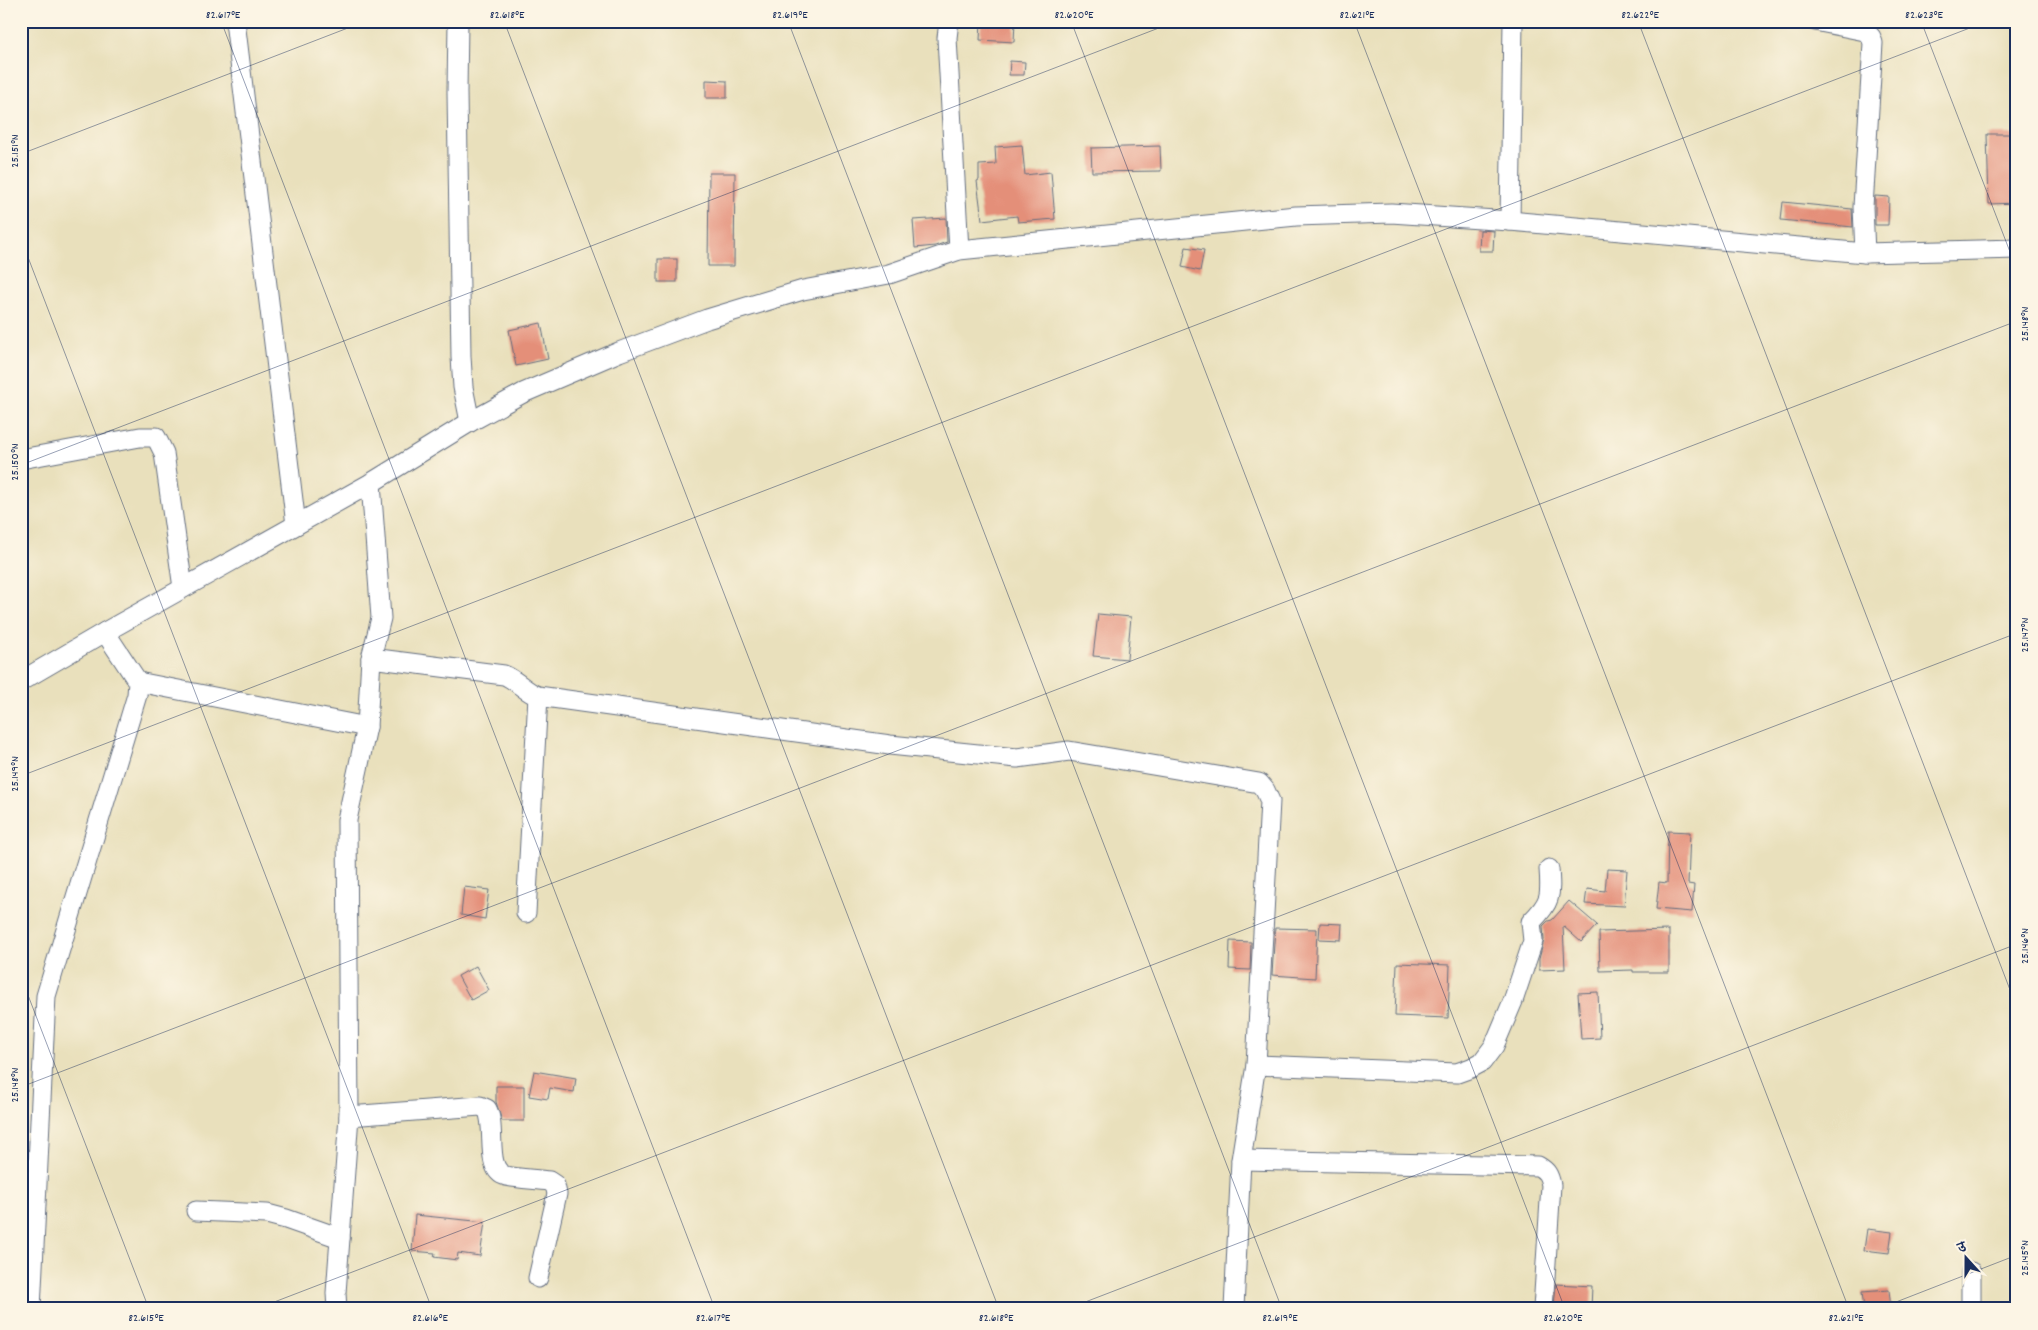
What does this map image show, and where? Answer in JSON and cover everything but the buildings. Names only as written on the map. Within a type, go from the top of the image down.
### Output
[{"type":"street","points":[[235,21],[296,525]]},
{"type":"street","points":[[458,21],[457,92],[461,357],[464,394],[470,422]]},
{"type":"street","points":[[949,21],[947,38],[959,250]]},
{"type":"street","points":[[1510,222],[1513,21]]},
{"type":"street","points":[[1815,21],[1864,31],[1871,37],[1873,43],[1863,207],[1865,253]]},
{"type":"street","points":[[21,681],[371,483],[470,422],[523,393],[619,352],[707,319],[803,290],[889,274],[959,250],[1296,216],[1391,213],[1865,253],[2017,249]]},
{"type":"street","points":[[21,459],[140,437],[156,438],[164,453],[183,588]]},
{"type":"street","points":[[337,1309],[349,1116],[347,820],[367,727],[371,658],[381,618],[371,483]]},
{"type":"street","points":[[32,1309],[46,996],[137,696],[138,682],[105,632]]},
{"type":"street","points":[[371,658],[504,675],[514,678],[531,694],[538,696],[890,745],[1017,758],[1069,751],[1259,783],[1270,801],[1256,1065],[1241,1160],[1234,1309]]},
{"type":"street","points":[[138,682],[367,727]]},
{"type":"street","points":[[526,913],[538,696]]},
{"type":"street","points":[[1256,1065],[1457,1073],[1482,1062],[1494,1046],[1514,1001],[1533,941],[1531,922],[1541,912],[1550,896],[1549,869]]},
{"type":"street","points":[[349,1116],[480,1106],[487,1109],[492,1117],[493,1164],[498,1172],[504,1176],[549,1181],[556,1185],[557,1194],[538,1278]]},
{"type":"street","points":[[1241,1160],[1538,1166],[1546,1170],[1550,1185],[1543,1309]]},
{"type":"street","points":[[196,1211],[266,1214],[340,1238]]},
{"type":"street","points":[[1971,1272],[1971,1309]]}]
